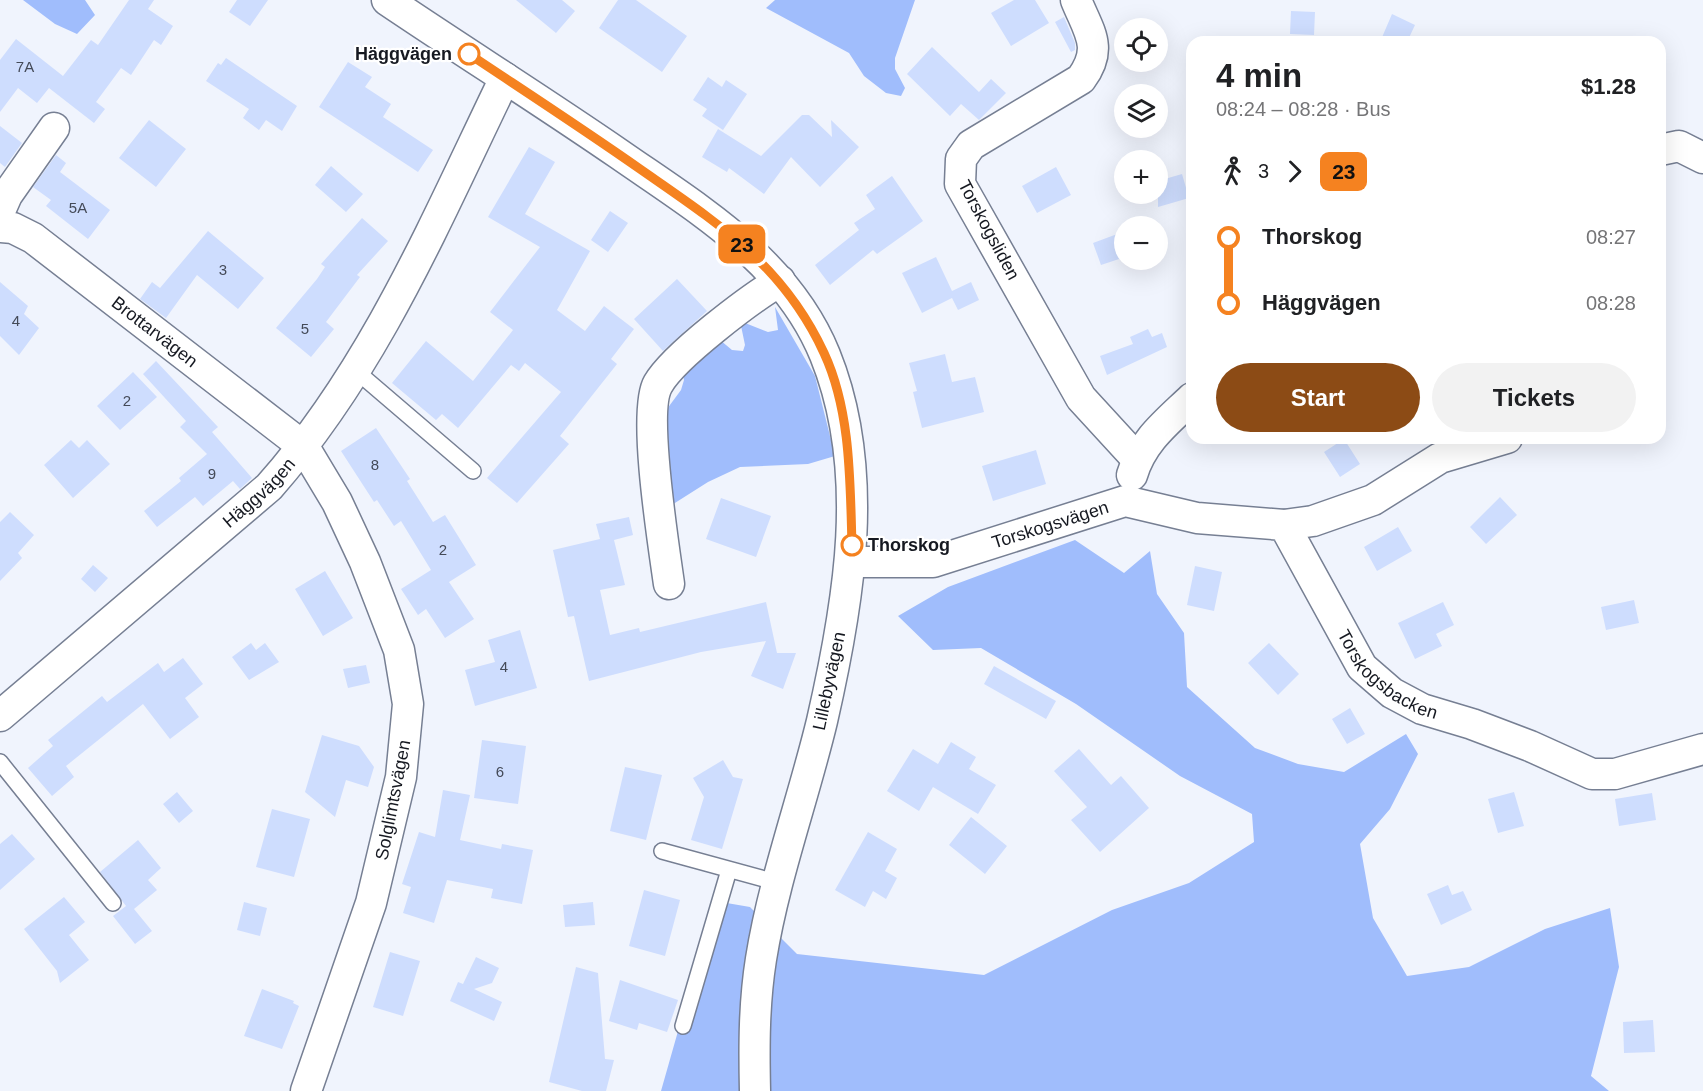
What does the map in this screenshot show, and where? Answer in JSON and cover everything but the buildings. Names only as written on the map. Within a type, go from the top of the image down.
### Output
[{"type":"street","name":"Lillebyvägen","points":[[387,0],[718,223],[780,281],[824,354],[846,438],[850,478],[850,562],[845,608],[822,720],[761,957],[753,1028],[755,1091]]},
{"type":"street","name":"Torskogsliden","points":[[1076,0],[1095,45],[1094,57],[1088,70],[1081,79],[971,145],[961,159],[960,183],[1081,398],[1137,459]]},
{"type":"street","name":"Häggvägen","points":[[0,716],[269,487],[304,447],[355,370],[404,288],[505,78]]},
{"type":"street","points":[[0,211],[7,195],[54,128]]},
{"type":"street","points":[[1666,149],[1679,146],[1703,158]]},
{"type":"street","name":"Brottarvägen","points":[[0,226],[13,228],[33,238],[304,447]]},
{"type":"street","points":[[669,584],[657,495],[653,426],[657,386],[672,366],[762,292],[780,281]]},
{"type":"street","name":"Torskogsvägen","points":[[850,562],[933,562],[1125,501],[1137,459],[1152,435],[1186,404]]},
{"type":"street","points":[[1125,501],[1197,518],[1284,525],[1314,521],[1373,500],[1440,458],[1487,444]]},
{"type":"street","name":"Solglimtsvägen","points":[[304,447],[337,502],[369,572],[399,650],[408,704],[401,777],[373,894],[306,1091]]},
{"type":"street","name":"Torskogsbacken","points":[[1284,525],[1362,667],[1392,693],[1422,710],[1511,739],[1592,774],[1615,774],[1703,749]]},
{"type":"lane","points":[[355,370],[473,471]]},
{"type":"lane","points":[[0,762],[113,903]]},
{"type":"lane","points":[[662,851],[779,883]]},
{"type":"lane","points":[[683,1026],[729,870]]},
{"type":"shaded area","points":[[23,0],[85,0],[95,15],[77,34],[55,24]]},
{"type":"shaded area","points":[[775,0],[915,0],[895,58],[895,69],[905,88],[901,96],[886,93],[864,76],[849,53],[766,8]]},
{"type":"shaded area","points":[[775,307],[815,376],[835,456],[808,464],[740,467],[708,482],[667,508],[664,413],[681,390],[684,380],[682,370],[720,340],[732,350],[743,351],[745,345],[740,321],[768,332],[778,330]]},
{"type":"shaded area","points":[[1075,540],[1124,573],[1150,551],[1157,594],[1184,633],[1187,687],[1255,748],[1298,764],[1344,772],[1406,734],[1418,754],[1390,809],[1360,844],[1373,918],[1407,976],[1469,967],[1545,929],[1610,908],[1619,967],[1591,1076],[1609,1091],[661,1091],[715,901],[750,907],[797,954],[984,975],[1112,910],[1189,883],[1254,842],[1252,814],[1180,776],[1076,704],[981,648],[933,650],[898,616],[948,587]]},
{"type":"bus line","name":"23","points":[[469,54],[556,110],[718,223],[754,254],[780,281],[804,317],[824,354],[835,390],[846,438],[852,545]]},
{"type":"place","name":"Häggvägen","points":[[469,54]]},
{"type":"place","name":"Thorskog","points":[[852,545]]}]
